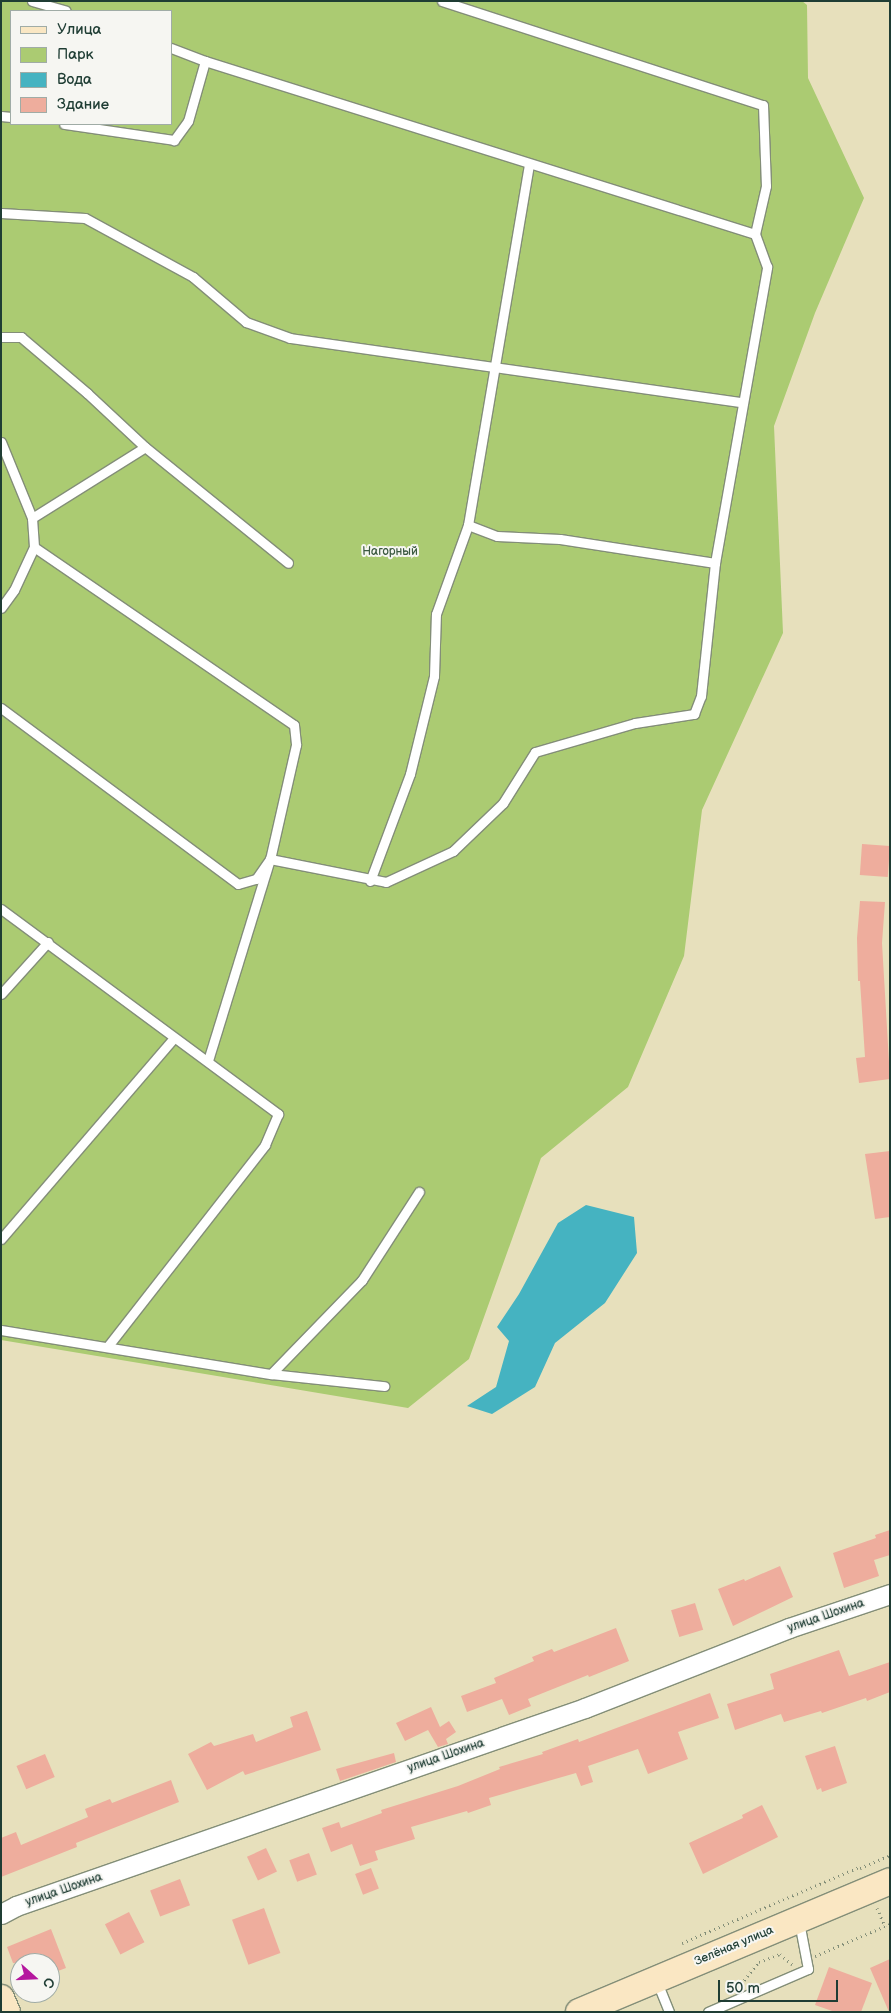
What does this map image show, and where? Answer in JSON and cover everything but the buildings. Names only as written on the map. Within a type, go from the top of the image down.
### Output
[{"type":"main road","name":"Зелёная улица","points":[[579,2012],[890,1881]]},
{"type":"main road","points":[[1,1998],[7,2012]]},
{"type":"street","name":"улица Шохина","points":[[1,1914],[16,1906],[585,1708],[789,1628],[890,1594]]},
{"type":"lane","points":[[32,1],[63,10]]},
{"type":"lane","points":[[270,859],[370,881],[386,882],[453,851],[503,803],[535,752],[635,723],[694,714],[701,696],[715,563],[767,267],[755,234],[766,186],[763,104],[442,1]]},
{"type":"lane","points":[[172,48],[205,61],[414,125],[529,164],[755,234]]},
{"type":"lane","points":[[71,125],[174,140],[188,121],[205,61]]},
{"type":"lane","points":[[370,881],[410,774],[434,676],[436,614],[468,525],[529,164]]},
{"type":"lane","points":[[1,213],[85,218],[193,277],[246,322],[290,338],[742,402]]},
{"type":"lane","points":[[1,337],[21,337],[87,393],[145,447],[288,563]]},
{"type":"lane","points":[[1,442],[32,518],[34,547],[14,590],[1,608]]},
{"type":"lane","points":[[32,518],[145,447]]},
{"type":"lane","points":[[468,525],[497,536],[560,539],[715,563]]},
{"type":"lane","points":[[34,547],[294,725],[296,745],[270,859],[208,1060]]},
{"type":"lane","points":[[1,708],[238,884],[256,879],[270,859]]},
{"type":"lane","points":[[1,909],[48,942],[174,1038],[208,1060],[278,1114],[265,1145],[108,1346]]},
{"type":"lane","points":[[1,994],[48,942]]},
{"type":"lane","points":[[1,1238],[174,1038]]},
{"type":"lane","points":[[271,1374],[362,1280],[418,1192]]},
{"type":"lane","points":[[1,1330],[271,1374],[384,1386]]},
{"type":"lane","points":[[708,2012],[808,1969],[808,1959],[799,1919]]},
{"type":"lane","points":[[656,1979],[669,2012]]},
{"type":"path","points":[[682,1943],[860,1867]]},
{"type":"path","points":[[808,1959],[890,1924]]},
{"type":"path","points":[[725,2004],[759,1962],[780,1954],[801,1972]]},
{"type":"green space","name":"Нагорный","points":[[1,1],[802,1],[807,5],[808,78],[864,198],[815,313],[774,426],[783,633],[702,810],[684,956],[628,1087],[541,1158],[469,1359],[408,1408],[1,1340]]},
{"type":"water","points":[[586,1205],[634,1217],[637,1253],[605,1303],[555,1343],[535,1387],[492,1414],[467,1406],[496,1387],[509,1341],[497,1327],[519,1294],[558,1223]]}]
